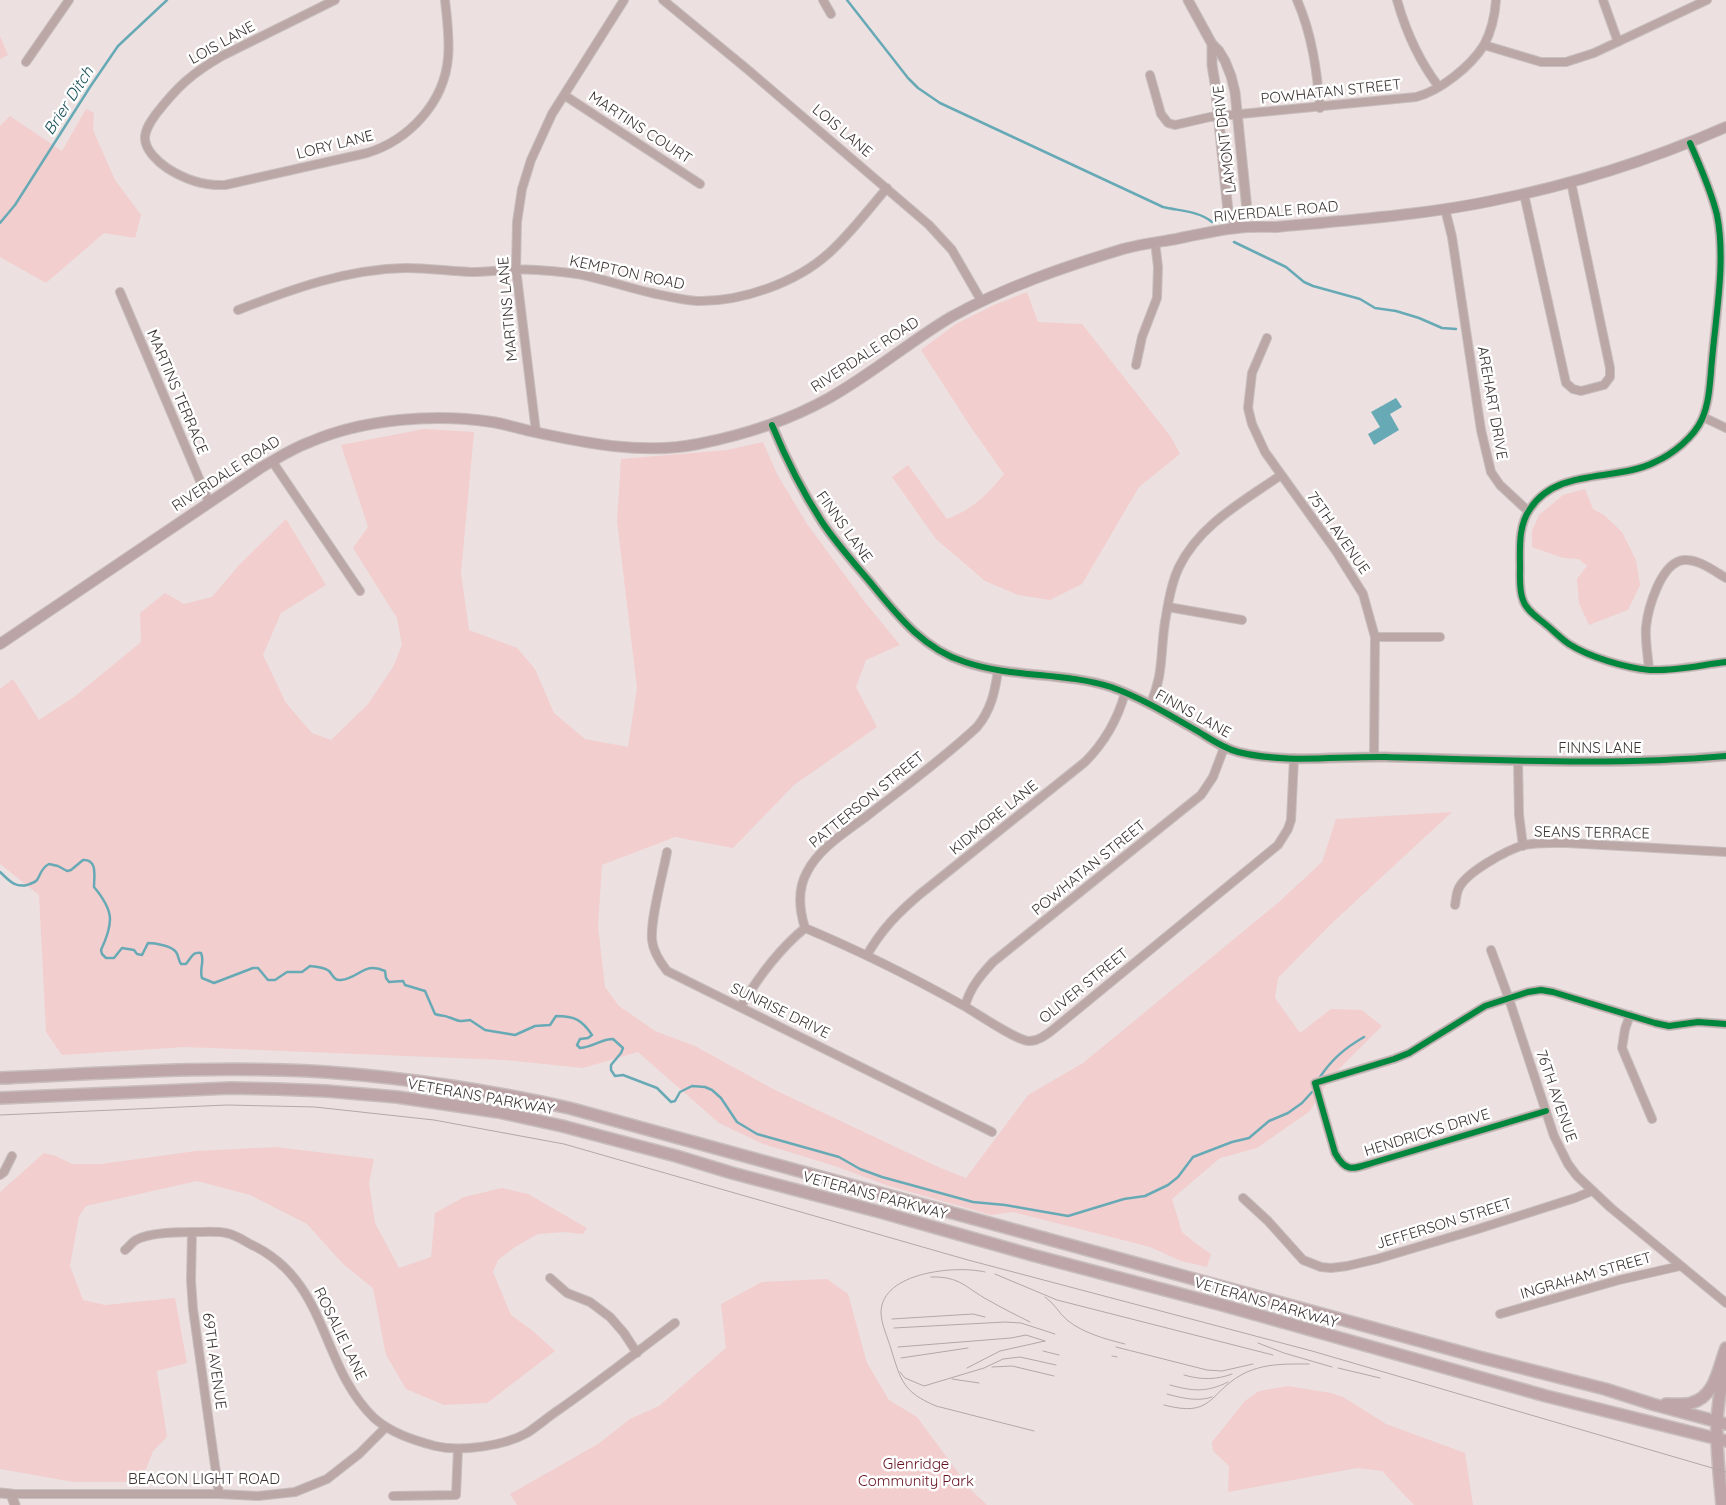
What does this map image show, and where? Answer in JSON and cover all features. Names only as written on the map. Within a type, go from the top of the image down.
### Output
[{"type":"main road","name":"RIVERDALE ROAD","points":[[0,644],[272,461],[321,437],[388,422],[418,419],[478,420],[602,444],[664,447],[694,445],[772,425],[825,400],[941,324],[982,302],[1030,280],[1070,265],[1155,242],[1238,228],[1331,222],[1445,209],[1524,194],[1631,164],[1690,143],[1726,127]]},
{"type":"main road","name":"VETERANS PARKWAY","points":[[0,1078],[216,1069],[296,1071],[431,1082],[535,1100],[862,1187],[1479,1357],[1605,1389],[1721,1423]]},
{"type":"main road","name":"VETERANS PARKWAY","points":[[0,1098],[213,1089],[276,1089],[397,1097],[498,1112],[562,1126],[676,1156],[1032,1255],[1222,1305],[1546,1396],[1721,1440]]},
{"type":"main road","name":"VETERANS PARKWAY","points":[[1652,1404],[1690,1404],[1705,1395],[1715,1382],[1726,1348]]},
{"type":"main road","points":[[1722,1505],[1719,1403],[1726,1369]]},
{"type":"street","points":[[26,62],[69,0]]},
{"type":"street","name":"LOIS LANE","points":[[184,176],[162,164],[148,148],[145,137],[150,122],[173,92],[193,75],[222,56],[335,0]]},
{"type":"street","name":"LORY LANE","points":[[184,176],[216,185],[236,183],[367,153],[398,138],[416,124],[427,112],[443,81],[449,56],[445,0]]},
{"type":"street","name":"MARTINS LANE","points":[[536,432],[516,269],[518,213],[525,175],[552,114],[624,0]]},
{"type":"street","name":"LOIS LANE","points":[[663,0],[740,63],[929,225],[947,243],[965,269],[982,302]]},
{"type":"street","points":[[823,0],[830,14]]},
{"type":"street","name":"LAMONT DRIVE","points":[[1188,0],[1212,44],[1222,56],[1231,76],[1247,210],[1238,228]]},
{"type":"street","points":[[1297,0],[1312,47],[1320,108]]},
{"type":"street","points":[[1397,0],[1415,50],[1428,74],[1439,87]]},
{"type":"street","name":"POWHATAN STREET","points":[[1150,74],[1161,114],[1168,124],[1176,125],[1218,116],[1320,108],[1416,97],[1428,94],[1439,87],[1469,63],[1484,46],[1490,31],[1496,0]]},
{"type":"street","points":[[1604,0],[1618,42]]},
{"type":"street","points":[[1484,46],[1541,62],[1558,63],[1582,58],[1707,0]]},
{"type":"street","name":"LAMONT DRIVE","points":[[1212,44],[1212,65],[1228,211],[1238,228]]},
{"type":"street","name":"MARTINS COURT","points":[[564,95],[700,184]]},
{"type":"street","points":[[1690,143],[1714,206],[1721,256],[1706,406],[1703,417],[1678,447],[1656,462],[1638,469],[1562,484],[1552,488],[1541,497],[1528,511],[1523,523],[1520,545],[1520,586],[1522,599],[1526,605],[1565,641],[1576,648],[1610,661],[1649,670],[1726,662]]},
{"type":"street","points":[[1524,194],[1566,383],[1573,389],[1581,391],[1604,385],[1610,377],[1610,368],[1571,182]]},
{"type":"street","name":"KEMPTON ROAD","points":[[238,310],[324,279],[362,272],[405,268],[470,272],[516,269],[582,275],[652,294],[696,301],[748,295],[776,285],[818,262],[845,236],[887,188]]},
{"type":"street","name":"AREHART DRIVE","points":[[1445,209],[1452,237],[1481,430],[1490,472],[1500,485],[1528,511]]},
{"type":"street","points":[[1136,366],[1142,338],[1157,298],[1158,267],[1155,242]]},
{"type":"street","name":"MARTINS TERRACE","points":[[120,292],[209,502]]},
{"type":"street","name":"75TH AVENUE","points":[[1267,338],[1252,373],[1248,408],[1252,424],[1259,442],[1354,577],[1363,594],[1375,638],[1374,757]]},
{"type":"street","points":[[1703,417],[1726,428]]},
{"type":"street","name":"FINNS LANE","points":[[772,425],[792,469],[823,523],[903,621],[921,638],[946,654],[967,663],[998,670],[1085,681],[1125,693],[1150,704],[1224,748],[1265,757],[1646,761],[1726,756]]},
{"type":"street","points":[[272,461],[360,591]]},
{"type":"street","points":[[1150,704],[1160,674],[1163,632],[1171,590],[1180,566],[1198,538],[1225,514],[1281,475]]},
{"type":"street","points":[[1649,670],[1646,627],[1649,610],[1661,578],[1670,566],[1681,561],[1691,561],[1700,563],[1726,578]]},
{"type":"street","points":[[1168,607],[1242,620]]},
{"type":"street","points":[[1375,638],[1440,637]]},
{"type":"street","name":"PATTERSON STREET","points":[[806,928],[800,909],[800,893],[805,875],[810,866],[834,842],[977,727],[989,710],[995,692],[998,670]]},
{"type":"street","name":"KIDMORE LANE","points":[[867,955],[887,924],[913,900],[1092,755],[1110,729],[1119,712],[1125,693]]},
{"type":"street","name":"POWHATAN STREET","points":[[965,1006],[969,993],[993,962],[1201,795],[1213,777],[1224,748]]},
{"type":"street","name":"OLIVER STREET","points":[[806,928],[867,955],[1027,1041],[1039,1038],[1055,1028],[1278,845],[1291,820],[1294,758]]},
{"type":"street","points":[[1518,760],[1519,815],[1523,846]]},
{"type":"street","name":"SEANS TERRACE","points":[[1455,905],[1458,889],[1470,876],[1498,856],[1523,846],[1543,843],[1567,843],[1726,852]]},
{"type":"street","name":"SUNRISE DRIVE","points":[[667,852],[652,933],[653,945],[658,957],[664,967],[672,974],[741,1006],[992,1132]]},
{"type":"street","points":[[741,1006],[774,957],[785,945],[806,928]]},
{"type":"street","name":"76TH AVENUE","points":[[1490,950],[1509,999],[1554,1136],[1568,1164],[1592,1191],[1726,1303]]},
{"type":"street","points":[[1509,999],[1528,992],[1541,990],[1669,1026],[1698,1022],[1726,1024]]},
{"type":"street","name":"HENDRICKS DRIVE","points":[[1509,999],[1485,1006],[1409,1053],[1315,1083],[1335,1153],[1339,1161],[1347,1168],[1354,1168],[1546,1110]]},
{"type":"street","points":[[1630,1016],[1625,1029],[1622,1048],[1652,1120]]},
{"type":"street","points":[[0,1175],[4,1172],[12,1156]]},
{"type":"street","name":"JEFFERSON STREET","points":[[1243,1198],[1268,1221],[1303,1260],[1321,1267],[1347,1266],[1478,1229],[1592,1191]]},
{"type":"street","name":"ROSALIE LANE","points":[[125,1250],[136,1240],[158,1234],[192,1232],[227,1233],[259,1248],[283,1266],[304,1290],[320,1320],[346,1383],[362,1404],[386,1427],[409,1439],[444,1448],[458,1449],[497,1444],[526,1434],[596,1384],[675,1323]]},
{"type":"street","name":"69TH AVENUE","points":[[192,1232],[191,1281],[193,1309],[219,1494]]},
{"type":"street","name":"INGRAHAM STREET","points":[[1500,1314],[1619,1280],[1680,1266]]},
{"type":"street","points":[[550,1278],[567,1293],[590,1302],[610,1317],[637,1352]]},
{"type":"street","name":"BEACON LIGHT ROAD","points":[[0,1493],[219,1494],[258,1496],[295,1492],[327,1479],[359,1454],[386,1427]]},
{"type":"street","points":[[393,1496],[456,1495],[458,1449]]},
{"type":"street","points":[[11,1494],[15,1505]]},
{"type":"green space","points":[[0,36],[8,55],[0,59]]},
{"type":"green space","points":[[86,109],[94,113],[93,130],[115,180],[141,215],[135,238],[104,233],[46,283],[0,257],[0,126],[10,116],[62,151]]},
{"type":"green space","points":[[1027,292],[1038,322],[1082,324],[1171,437],[1180,454],[1139,487],[1082,584],[1050,600],[1018,595],[985,581],[936,539],[892,477],[908,465],[947,519],[979,501],[1004,474],[972,429],[921,350],[956,324],[992,306]]},
{"type":"green space","points":[[424,429],[474,432],[461,573],[469,630],[517,648],[535,669],[554,713],[585,739],[628,747],[637,688],[617,521],[621,459],[727,450],[763,442],[777,474],[807,524],[864,601],[900,645],[866,660],[856,687],[877,727],[794,785],[733,848],[675,837],[602,865],[598,926],[605,987],[619,1006],[655,1031],[695,1046],[775,1090],[936,1166],[966,1178],[1028,1095],[1083,1063],[1279,902],[1322,862],[1336,819],[1452,812],[1331,924],[1278,978],[1275,998],[1300,1033],[1331,1009],[1362,1010],[1382,1026],[1331,1077],[1310,1111],[1257,1148],[1220,1158],[1172,1199],[1182,1232],[1211,1254],[1207,1267],[1181,1261],[1150,1247],[1013,1212],[991,1215],[886,1185],[835,1166],[763,1144],[719,1123],[638,1052],[583,1068],[505,1060],[185,1047],[62,1055],[46,1032],[39,895],[0,864],[0,689],[13,679],[39,720],[74,697],[141,642],[140,613],[165,593],[184,604],[212,597],[240,564],[286,519],[326,585],[281,613],[263,655],[286,703],[312,733],[331,740],[368,704],[393,667],[402,645],[397,618],[353,548],[368,527],[341,445]]},
{"type":"green space","points":[[1585,489],[1593,509],[1604,515],[1622,532],[1636,560],[1640,585],[1628,610],[1589,625],[1579,603],[1577,579],[1587,566],[1579,559],[1563,558],[1532,547],[1532,531],[1539,515],[1563,495]]},
{"type":"green space","points":[[276,1147],[374,1159],[369,1183],[375,1223],[399,1268],[431,1257],[435,1213],[464,1197],[502,1188],[528,1194],[587,1228],[583,1234],[564,1232],[538,1234],[515,1247],[498,1260],[493,1272],[511,1315],[533,1331],[555,1351],[487,1403],[444,1405],[406,1389],[386,1355],[373,1288],[344,1265],[307,1224],[250,1195],[197,1181],[86,1206],[79,1216],[70,1266],[83,1300],[105,1305],[175,1298],[187,1363],[157,1371],[167,1437],[153,1451],[141,1482],[74,1482],[0,1469],[0,1192],[44,1153],[56,1156],[72,1164],[101,1164],[196,1151]]},
{"type":"green space","name":"Glenridge Community Park","points":[[827,1279],[848,1294],[867,1363],[889,1400],[917,1417],[971,1490],[987,1505],[517,1505],[510,1494],[598,1444],[630,1419],[659,1406],[726,1348],[721,1304],[762,1282]]},
{"type":"green space","points":[[1288,1386],[1331,1393],[1343,1397],[1386,1424],[1465,1453],[1473,1505],[1414,1505],[1382,1471],[1357,1468],[1228,1492],[1229,1466],[1213,1451],[1212,1442],[1245,1401],[1259,1391]]},
{"type":"water","points":[[1396,398],[1402,407],[1390,414],[1399,430],[1374,445],[1368,434],[1380,427],[1371,412]]},
{"type":"waterway","name":"Brier Ditch","points":[[0,223],[15,205],[118,46],[167,0]]},
{"type":"waterway","points":[[847,0],[908,78],[918,88],[940,103],[1163,207],[1195,213],[1212,222]]},
{"type":"waterway","points":[[1234,242],[1286,267],[1304,282],[1313,286],[1360,299],[1375,308],[1396,311],[1442,328],[1456,329]]},
{"type":"waterway","points":[[0,872],[12,882],[22,886],[36,881],[43,869],[49,864],[67,871],[83,860],[91,862],[94,869],[94,887],[101,895],[110,917],[108,932],[101,950],[106,958],[114,958],[122,948],[134,950],[137,954],[142,955],[148,943],[171,948],[177,954],[181,964],[186,964],[194,954],[201,953],[202,978],[214,983],[253,968],[258,968],[268,980],[275,980],[287,972],[302,972],[310,966],[327,970],[335,979],[339,980],[347,979],[367,969],[378,968],[385,971],[389,982],[403,981],[405,985],[425,991],[435,1014],[458,1021],[470,1020],[485,1030],[515,1035],[535,1026],[550,1025],[556,1016],[573,1018],[581,1022],[592,1035],[588,1038],[580,1039],[577,1045],[580,1048],[613,1039],[623,1048],[611,1065],[611,1070],[615,1076],[623,1075],[657,1088],[671,1102],[675,1101],[680,1092],[692,1086],[705,1087],[721,1098],[737,1122],[757,1134],[839,1157],[860,1169],[882,1177],[973,1202],[1005,1205],[1068,1216],[1124,1199],[1145,1196],[1168,1185],[1178,1177],[1193,1157],[1232,1142],[1249,1138],[1269,1121],[1288,1113],[1302,1103],[1312,1092]]},
{"type":"waterway","points":[[1320,1077],[1339,1054],[1364,1037]]},
{"type":"tram line","points":[[0,1115],[227,1105],[315,1107],[434,1120],[564,1144],[968,1260],[1312,1351],[1726,1472]]},
{"type":"tram line","points":[[985,1272],[972,1270],[940,1271],[922,1274],[907,1280],[894,1288],[885,1299],[881,1312],[883,1326],[901,1377],[916,1396],[936,1406],[1034,1431]]},
{"type":"tram line","points":[[995,1274],[1057,1300],[1273,1355]]},
{"type":"tram line","points":[[931,1277],[949,1278],[956,1281],[1030,1322]]},
{"type":"tram line","points":[[1045,1297],[1067,1320],[1080,1329],[1102,1338],[1125,1344]]},
{"type":"tram line","points":[[892,1319],[973,1314],[985,1317]]},
{"type":"tram line","points":[[894,1328],[1005,1322],[1021,1323],[1055,1334]]},
{"type":"tram line","points":[[898,1347],[1011,1338],[1026,1335],[1045,1341]]},
{"type":"tram line","points":[[967,1368],[1000,1351],[1045,1341]]},
{"type":"tram line","points":[[1258,1343],[1332,1367]]},
{"type":"tram line","points":[[1116,1347],[1207,1370],[1222,1371],[1253,1364]]},
{"type":"tram line","points":[[901,1358],[968,1348]]},
{"type":"tram line","points":[[1043,1351],[1059,1355]]},
{"type":"tram line","points":[[1112,1356],[1117,1357]]},
{"type":"tram line","points":[[900,1372],[905,1378],[924,1386],[984,1368],[1003,1359],[1020,1357],[1056,1365]]},
{"type":"tram line","points":[[1164,1405],[1180,1408],[1201,1406],[1230,1382],[1249,1371],[1274,1365],[1309,1364]]},
{"type":"tram line","points":[[992,1367],[1012,1366],[1054,1376]]},
{"type":"tram line","points":[[1338,1368],[1380,1378]]},
{"type":"tram line","points":[[1184,1375],[1208,1379],[1232,1374]]},
{"type":"tram line","points":[[952,1379],[979,1383]]},
{"type":"tram line","points":[[1170,1385],[1199,1390],[1213,1388],[1228,1382]]},
{"type":"tram line","points":[[1167,1394],[1195,1399],[1212,1397]]},
{"type":"cycle path","points":[[1690,143],[1715,206],[1721,250],[1709,390],[1707,405],[1702,419],[1694,432],[1682,444],[1655,462],[1623,472],[1571,481],[1555,487],[1542,496],[1530,509],[1523,523],[1520,545],[1520,584],[1524,604],[1532,613],[1569,644],[1597,657],[1619,664],[1650,670],[1678,669],[1726,662]]},
{"type":"cycle path","points":[[772,425],[808,499],[845,553],[912,630],[936,649],[965,662],[1001,671],[1075,679],[1111,687],[1134,696],[1222,746],[1256,756],[1293,759],[1386,757],[1599,762],[1726,756]]},
{"type":"cycle path","points":[[1546,1111],[1360,1167],[1350,1168],[1343,1164],[1335,1153],[1315,1083],[1409,1053],[1485,1006],[1528,992],[1541,990],[1669,1026],[1698,1022],[1726,1024]]}]
